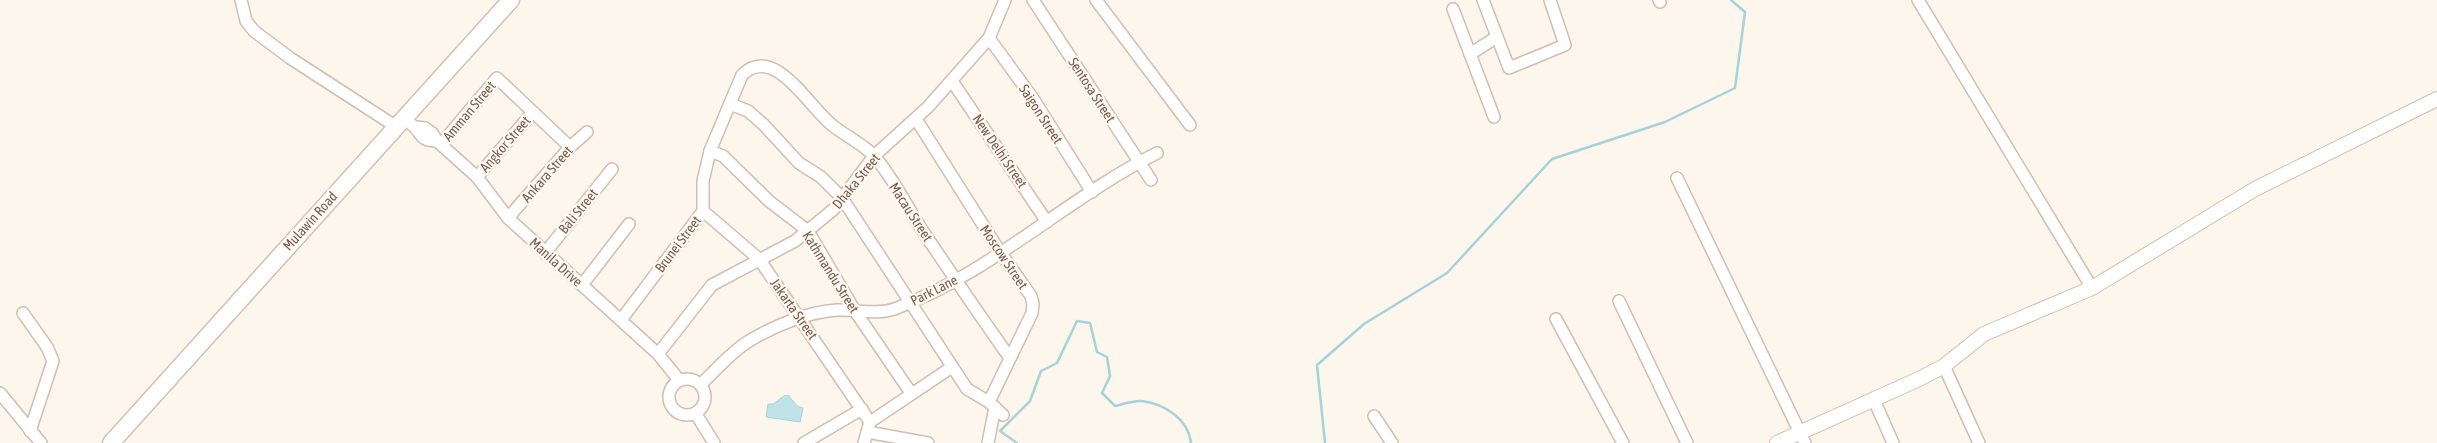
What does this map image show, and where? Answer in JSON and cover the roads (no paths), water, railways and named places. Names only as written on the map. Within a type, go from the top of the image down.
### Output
[{"type":"main road","name":"Mulawin Road","points":[[111,443],[405,124],[511,0]]},
{"type":"street","name":"Manila Drive","points":[[241,0],[246,20],[254,31],[290,58],[405,124],[425,128],[432,133],[439,142],[477,177],[508,218],[658,354],[679,380]]},
{"type":"street","name":"Dhaka Street","points":[[658,354],[712,285],[759,258],[795,241],[834,208],[874,156],[916,119],[952,81],[988,38],[1006,0]]},
{"type":"street","name":"Sentosa Street","points":[[1033,0],[1151,180]]},
{"type":"street","points":[[1096,0],[1190,125]]},
{"type":"street","points":[[1483,0],[1509,68],[1565,45],[1550,0]]},
{"type":"street","points":[[1918,0],[2092,288]]},
{"type":"street","points":[[1453,9],[1494,117]]},
{"type":"street","points":[[1470,54],[1497,37]]},
{"type":"street","name":"Saigon Street","points":[[988,38],[1032,97],[1092,192]]},
{"type":"street","name":"Macau Street","points":[[742,75],[750,67],[762,64],[775,69],[794,85],[831,125],[874,156],[955,280],[1010,358]]},
{"type":"street","name":"Brunei Street","points":[[621,320],[703,211],[703,181],[710,151],[742,75]]},
{"type":"street","name":"Amman Street","points":[[439,142],[497,78],[533,112]]},
{"type":"street","name":"New Delhi Street","points":[[952,81],[1047,222]]},
{"type":"street","points":[[1777,443],[1802,438],[1944,366],[1984,334],[2092,288],[2255,189],[2437,99]]},
{"type":"street","points":[[730,104],[748,111],[764,125],[799,163],[821,177],[842,198],[967,389],[996,408]]},
{"type":"street","points":[[533,112],[570,146]]},
{"type":"street","name":"Angkor Street","points":[[477,177],[533,112]]},
{"type":"street","name":"Moscow Street","points":[[916,119],[1000,252],[1031,296],[1033,304],[1032,313],[1010,358],[988,443]]},
{"type":"street","name":"Ankara Street","points":[[508,218],[570,146],[586,132]]},
{"type":"street","name":"Kathmandu Street","points":[[710,151],[723,156],[769,201],[808,231],[855,311],[911,393]]},
{"type":"street","name":"Park Lane","points":[[701,384],[748,342],[801,317],[837,310],[874,313],[896,309],[955,280],[1139,162],[1157,154]]},
{"type":"street","name":"Bali Street","points":[[545,253],[612,169]]},
{"type":"street","points":[[1677,178],[1802,438]]},
{"type":"street","name":"Jakarta Street","points":[[703,211],[759,258],[862,409],[867,432]]},
{"type":"street","points":[[582,285],[629,224]]},
{"type":"street","points":[[1619,301],[1687,443]]},
{"type":"street","points":[[23,313],[47,347],[53,361],[30,431]]},
{"type":"street","points":[[1556,319],[1623,443]]},
{"type":"street","points":[[1944,366],[1978,443]]},
{"type":"street","points":[[867,432],[911,393],[952,367]]},
{"type":"street","points":[[691,379],[701,384],[706,400],[696,414],[690,416],[679,414],[670,405],[669,394],[671,388],[679,380],[691,379]]},
{"type":"street","points":[[0,393],[41,443]]},
{"type":"street","points":[[1874,400],[1892,443]]},
{"type":"street","points":[[804,443],[862,409]]},
{"type":"street","points":[[696,414],[714,443]]},
{"type":"street","points":[[1374,416],[1392,443]]},
{"type":"street","points":[[867,432],[928,443]]},
{"type":"water","points":[[788,395],[797,406],[803,408],[800,422],[766,417],[768,404],[773,404]]},
{"type":"waterway","points":[[1325,443],[1317,365],[1364,324],[1447,273],[1552,159],[1665,122],[1735,88],[1745,12],[1731,0]]},
{"type":"waterway","points":[[1017,443],[1000,431],[1030,401],[1041,371],[1057,363],[1077,321],[1090,323],[1097,352],[1107,357],[1110,376],[1102,393],[1115,406],[1142,401],[1167,409],[1185,427],[1191,443]]}]
